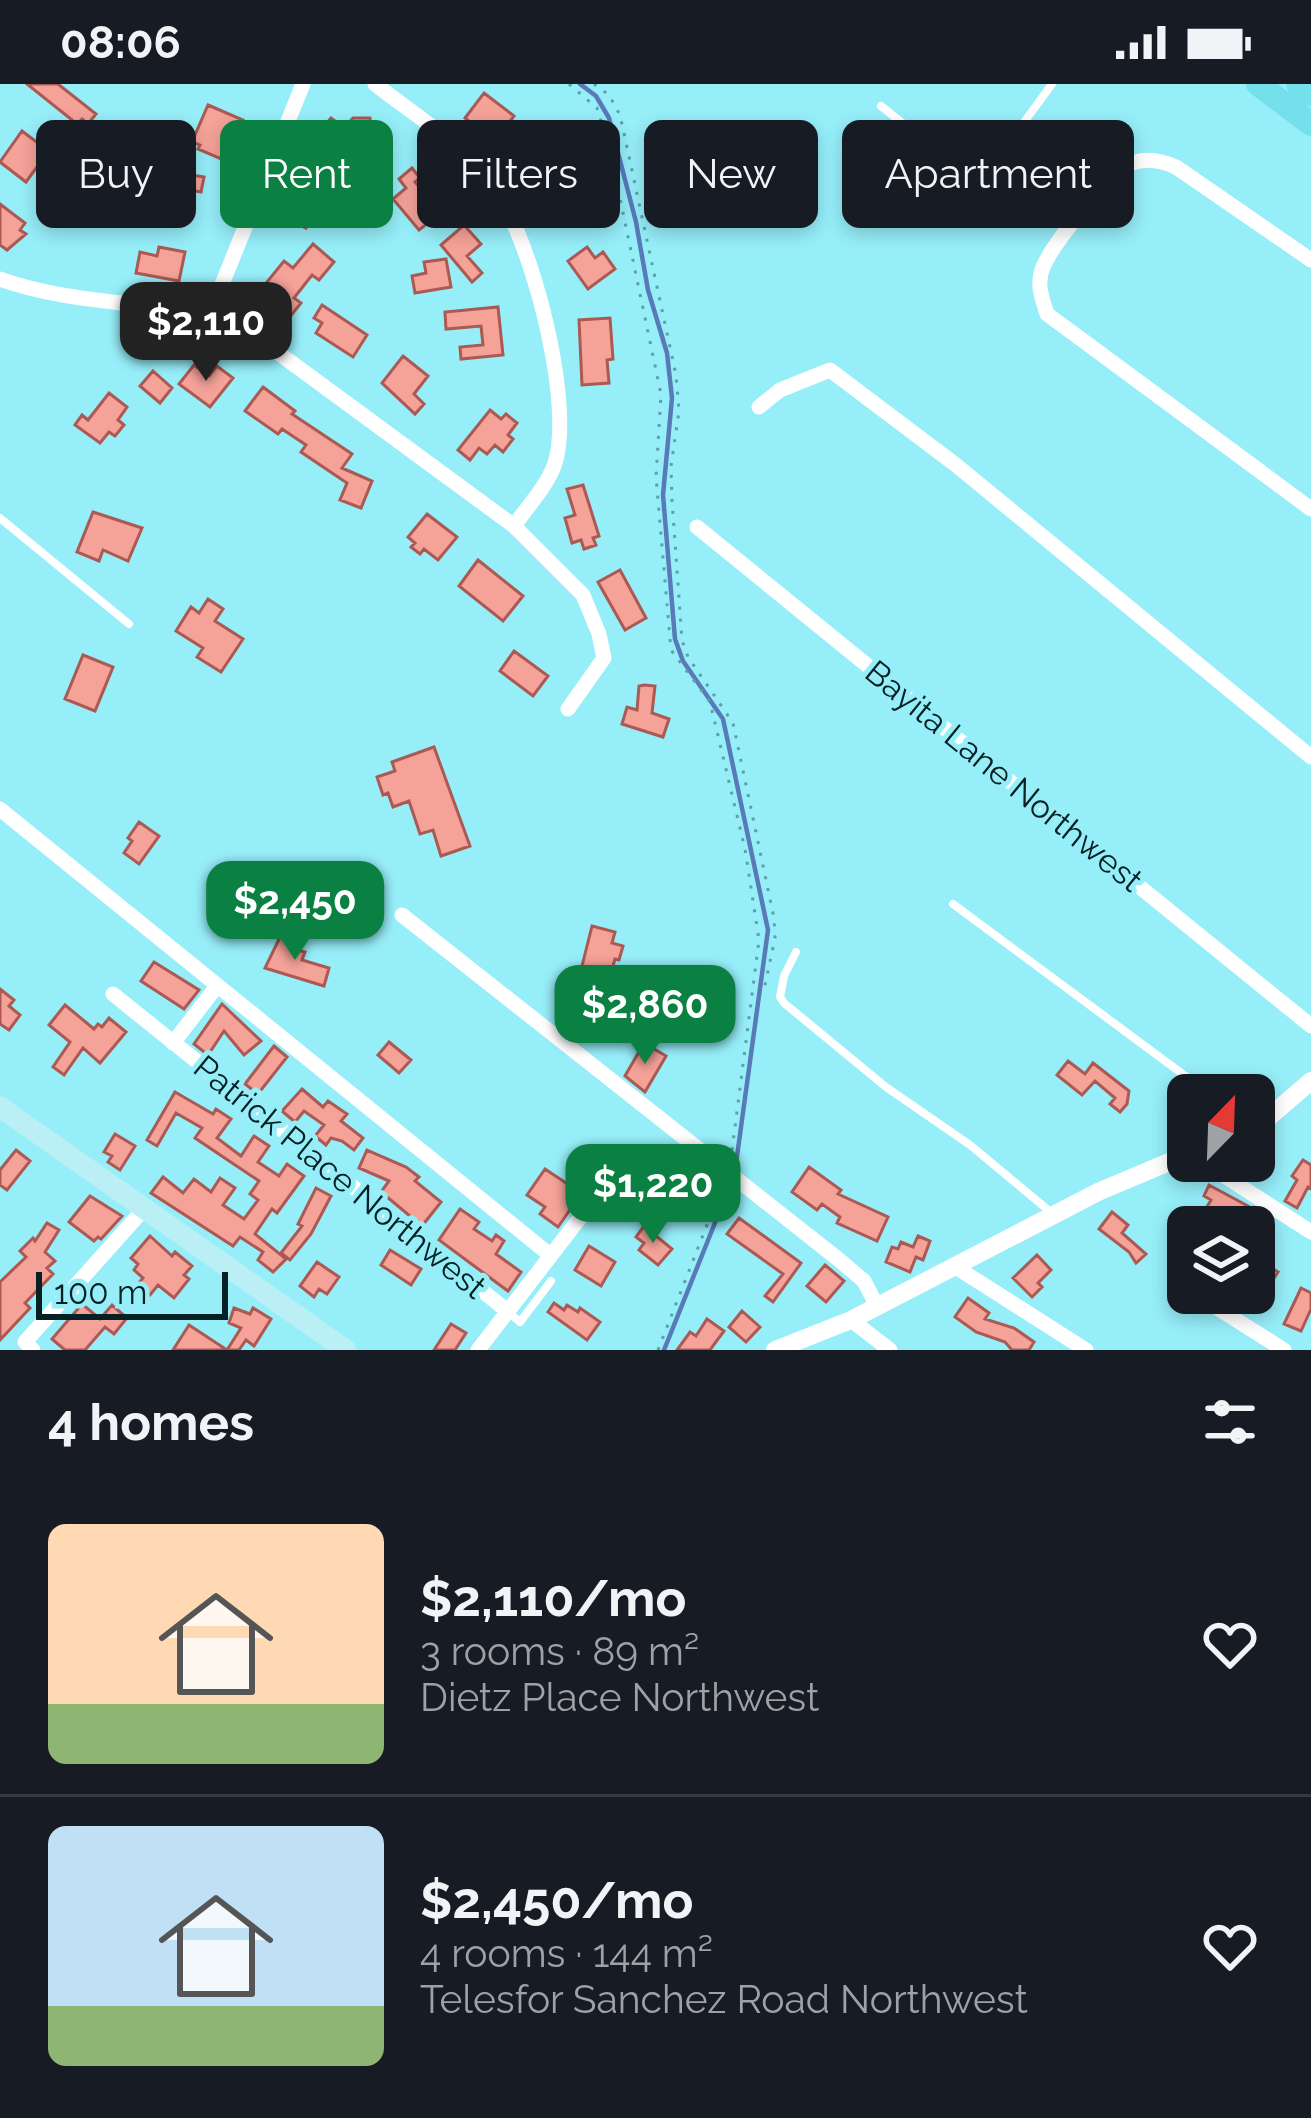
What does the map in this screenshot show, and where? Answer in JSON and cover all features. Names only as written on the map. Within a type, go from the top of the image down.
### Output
[{"type":"main road","points":[[1258,84],[1311,124]]},
{"type":"main road","points":[[1298,84],[1311,94]]},
{"type":"main road","points":[[0,1107],[346,1350]]},
{"type":"main road","points":[[0,1118],[44,1146],[61,1151]]},
{"type":"street","points":[[210,314],[303,84]]},
{"type":"street","points":[[376,84],[483,171],[510,209],[529,258],[562,423],[554,467],[514,526]]},
{"type":"street","points":[[1311,260],[1176,167],[1140,160],[1117,172],[1066,234],[1042,268],[1039,290],[1047,314],[1311,509]]},
{"type":"street","points":[[0,279],[57,295],[210,314],[247,329],[514,526],[583,595],[599,634],[604,658],[568,709]]},
{"type":"street","points":[[759,407],[780,390],[830,370],[956,465],[1311,757]]},
{"type":"street","name":"Bayita Lane Northwest","points":[[697,527],[1311,1026]]},
{"type":"street","points":[[0,809],[550,1256]]},
{"type":"street","points":[[402,915],[864,1281],[878,1306]]},
{"type":"street","points":[[173,1043],[217,986]]},
{"type":"street","name":"Patrick Place Northwest","points":[[113,994],[506,1310]]},
{"type":"street","points":[[1275,1112],[1308,1088]]},
{"type":"street","points":[[776,1350],[851,1320],[1167,1161]]},
{"type":"street","points":[[1233,1182],[1311,1232]]},
{"type":"street","points":[[33,1350],[25,1342],[144,1209]]},
{"type":"street","name":"Patrick Place Northwest","points":[[478,1350],[586,1210]]},
{"type":"street","points":[[954,1266],[1086,1350]]},
{"type":"street","points":[[1227,1314],[1283,1350]]},
{"type":"street","points":[[851,1320],[890,1350]]},
{"type":"lane","points":[[880,106],[979,184],[1052,84]]},
{"type":"lane","points":[[0,518],[129,624]]},
{"type":"lane","points":[[953,904],[1183,1074]]},
{"type":"lane","points":[[796,952],[784,976],[780,997],[784,1003],[1054,1215]]},
{"type":"lane","points":[[506,1310],[520,1322],[551,1281]]},
{"type":"path","points":[[568,84],[598,109],[609,146],[662,394],[656,477],[671,650],[710,702],[759,940],[728,1174],[658,1350]]},
{"type":"building","points":[[27,84],[58,84],[96,114],[91,120],[72,120]]},
{"type":"building","points":[[484,93],[514,116],[511,120],[465,118]]},
{"type":"building","points":[[208,105],[243,120],[220,120],[220,158],[198,149],[196,133]]},
{"type":"building","points":[[22,131],[36,142],[36,168],[26,182],[0,162]]},
{"type":"building","points":[[412,168],[417,174],[417,228],[393,199],[406,188],[399,179]]},
{"type":"building","points":[[196,176],[204,177],[201,192],[196,191]]},
{"type":"building","points":[[0,204],[25,223],[20,230],[26,234],[7,250],[0,245]]},
{"type":"building","points":[[467,228],[481,244],[467,256],[482,273],[472,282],[441,245]]},
{"type":"building","points":[[313,244],[334,262],[319,280],[312,275],[294,298],[301,303],[289,318],[258,293],[284,261],[293,268]]},
{"type":"building","points":[[159,247],[185,252],[179,281],[136,273],[140,252],[157,256]]},
{"type":"building","points":[[587,247],[595,258],[603,252],[615,269],[588,289],[568,261]]},
{"type":"building","points":[[446,259],[451,287],[415,293],[412,276],[426,273],[424,262]]},
{"type":"building","points":[[322,305],[367,335],[353,357],[316,333],[322,323],[314,318]]},
{"type":"building","points":[[498,307],[503,355],[461,359],[460,347],[483,345],[481,326],[446,329],[445,312]]},
{"type":"building","points":[[610,318],[613,359],[607,360],[609,383],[582,385],[579,320]]},
{"type":"building","points":[[403,356],[428,376],[414,394],[424,404],[415,414],[382,383]]},
{"type":"building","points":[[194,365],[209,376],[217,366],[233,378],[210,407],[179,384]]},
{"type":"building","points":[[153,371],[172,388],[160,403],[140,386]]},
{"type":"building","points":[[263,387],[295,411],[292,414],[352,454],[342,468],[372,481],[361,508],[340,500],[347,483],[301,452],[306,445],[282,429],[278,434],[245,411]]},
{"type":"building","points":[[109,393],[127,407],[118,420],[124,425],[100,443],[75,425],[82,415],[88,420]]},
{"type":"building","points":[[490,410],[517,423],[508,435],[513,439],[503,452],[495,445],[487,454],[479,448],[470,460],[458,450]]},
{"type":"building","points":[[583,485],[599,536],[593,538],[596,545],[584,549],[581,540],[572,543],[565,518],[575,515],[567,489]]},
{"type":"building","points":[[93,512],[142,528],[128,561],[103,550],[99,561],[77,552]]},
{"type":"building","points":[[427,514],[457,537],[438,560],[424,549],[420,554],[408,537]]},
{"type":"building","points":[[478,560],[523,596],[503,621],[459,586]]},
{"type":"building","points":[[620,570],[646,618],[625,630],[598,582]]},
{"type":"building","points":[[208,599],[223,609],[215,621],[243,639],[221,672],[197,657],[203,648],[176,631],[191,607],[199,613]]},
{"type":"building","points":[[514,651],[548,676],[533,696],[500,671]]},
{"type":"building","points":[[83,655],[113,667],[95,711],[65,699]]},
{"type":"building","points":[[639,686],[655,686],[652,713],[669,719],[663,737],[622,724],[627,707],[637,710]]},
{"type":"building","points":[[434,747],[470,846],[441,856],[433,830],[420,834],[409,801],[393,807],[377,777],[395,771],[392,762]]},
{"type":"building","points":[[139,822],[159,836],[139,864],[124,853]]},
{"type":"building","points":[[223,897],[245,906],[235,929],[213,920]]},
{"type":"building","points":[[592,926],[615,932],[612,943],[623,946],[601,1006],[592,1004],[588,1020],[573,1016],[579,995],[567,992],[572,972],[580,974]]},
{"type":"building","points":[[280,937],[296,941],[293,949],[305,952],[302,960],[329,968],[324,986],[265,968]]},
{"type":"building","points":[[154,962],[199,990],[184,1009],[141,981]]},
{"type":"building","points":[[0,989],[14,1000],[9,1006],[20,1015],[9,1030],[0,1024]]},
{"type":"building","points":[[222,1004],[261,1041],[244,1055],[224,1031],[208,1055],[194,1044]]},
{"type":"building","points":[[65,1005],[94,1029],[109,1018],[126,1032],[100,1063],[83,1048],[64,1075],[53,1067],[70,1042],[49,1025]]},
{"type":"building","points":[[389,1042],[411,1060],[399,1073],[378,1055]]},
{"type":"building","points":[[644,1043],[666,1056],[645,1092],[625,1076]]},
{"type":"building","points":[[274,1046],[287,1057],[258,1094],[245,1084]]},
{"type":"building","points":[[1068,1061],[1085,1074],[1093,1063],[1129,1091],[1127,1104],[1120,1112],[1110,1104],[1115,1098],[1095,1081],[1082,1095],[1057,1075]]},
{"type":"building","points":[[302,1089],[323,1107],[328,1101],[347,1114],[341,1121],[363,1138],[354,1150],[331,1138],[326,1145],[315,1136],[324,1125],[304,1111],[295,1122],[282,1111]]},
{"type":"building","points":[[175,1092],[231,1119],[217,1138],[241,1156],[254,1136],[269,1146],[258,1162],[279,1176],[287,1164],[304,1176],[255,1234],[286,1259],[273,1272],[258,1260],[263,1252],[240,1237],[233,1246],[151,1193],[163,1177],[183,1193],[194,1179],[211,1192],[220,1178],[235,1188],[223,1205],[244,1219],[258,1200],[250,1194],[259,1181],[195,1138],[202,1128],[176,1113],[157,1146],[147,1140]]},
{"type":"building","points":[[115,1134],[135,1146],[120,1170],[108,1162],[112,1156],[104,1152]]},
{"type":"building","points":[[16,1150],[30,1161],[7,1190],[0,1185],[0,1170]]},
{"type":"building","points":[[367,1150],[406,1167],[441,1202],[422,1226],[381,1192],[389,1181],[359,1168]]},
{"type":"building","points":[[1303,1160],[1311,1165],[1311,1189],[1308,1187],[1297,1208],[1285,1201],[1297,1180],[1292,1176]]},
{"type":"building","points":[[809,1167],[841,1190],[838,1194],[888,1217],[877,1241],[837,1223],[840,1217],[822,1204],[817,1210],[792,1192]]},
{"type":"building","points":[[545,1169],[569,1185],[580,1169],[592,1178],[558,1227],[540,1214],[545,1207],[527,1195]]},
{"type":"building","points":[[1209,1185],[1248,1206],[1207,1206],[1211,1200],[1204,1196]]},
{"type":"building","points":[[316,1188],[331,1196],[311,1234],[290,1260],[281,1253],[302,1226],[298,1224]]},
{"type":"building","points":[[90,1196],[122,1216],[94,1241],[69,1222]]},
{"type":"building","points":[[460,1209],[479,1222],[474,1229],[492,1241],[496,1235],[504,1241],[496,1254],[521,1272],[508,1291],[439,1240]]},
{"type":"building","points":[[1112,1212],[1128,1225],[1122,1233],[1146,1254],[1136,1263],[1099,1229]]},
{"type":"building","points":[[739,1218],[801,1263],[773,1302],[765,1296],[783,1274],[727,1234]]},
{"type":"building","points":[[47,1223],[59,1230],[45,1252],[55,1261],[47,1268],[53,1274],[25,1303],[30,1308],[0,1340],[0,1282],[26,1257],[20,1251],[33,1238],[35,1241]]},
{"type":"building","points":[[644,1226],[672,1249],[658,1265],[639,1250],[644,1243],[636,1237]]},
{"type":"building","points":[[150,1236],[192,1266],[184,1275],[189,1279],[174,1298],[158,1285],[150,1295],[137,1285],[143,1278],[134,1270],[138,1264],[131,1258]]},
{"type":"building","points":[[918,1236],[930,1241],[923,1260],[916,1257],[910,1272],[886,1262],[892,1247],[898,1249],[901,1242],[913,1247]]},
{"type":"building","points":[[589,1246],[615,1262],[601,1286],[575,1270]]},
{"type":"building","points":[[390,1250],[421,1269],[411,1285],[381,1265]]},
{"type":"building","points":[[1037,1255],[1051,1270],[1032,1297],[1013,1278]]},
{"type":"building","points":[[317,1262],[339,1277],[327,1294],[319,1289],[314,1297],[300,1286]]},
{"type":"building","points":[[825,1265],[844,1281],[826,1302],[807,1286]]},
{"type":"building","points":[[1301,1288],[1311,1293],[1311,1309],[1301,1331],[1284,1324]]},
{"type":"building","points":[[968,1298],[989,1313],[985,1319],[1014,1328],[1034,1342],[1029,1350],[1012,1350],[955,1317]]},
{"type":"building","points":[[554,1303],[564,1310],[567,1305],[578,1312],[580,1308],[600,1322],[587,1340],[548,1312]]},
{"type":"building","points":[[82,1304],[100,1319],[112,1305],[127,1318],[114,1334],[105,1327],[85,1350],[65,1350],[52,1339]]},
{"type":"building","points":[[234,1308],[250,1314],[253,1308],[271,1319],[254,1346],[246,1340],[239,1350],[227,1350],[241,1328],[229,1323]]},
{"type":"building","points":[[742,1311],[760,1327],[746,1342],[729,1327]]},
{"type":"building","points":[[707,1319],[724,1331],[710,1350],[677,1350],[690,1332],[696,1336]]},
{"type":"building","points":[[451,1324],[466,1333],[455,1350],[434,1350]]},
{"type":"building","points":[[189,1325],[227,1350],[173,1350]]},
{"type":"waterway","points":[[580,84],[596,96],[609,118],[667,353],[672,398],[663,495],[675,639],[683,661],[723,719],[768,930],[735,1171]]},
{"type":"waterway","points":[[664,1350],[729,1188]]}]
